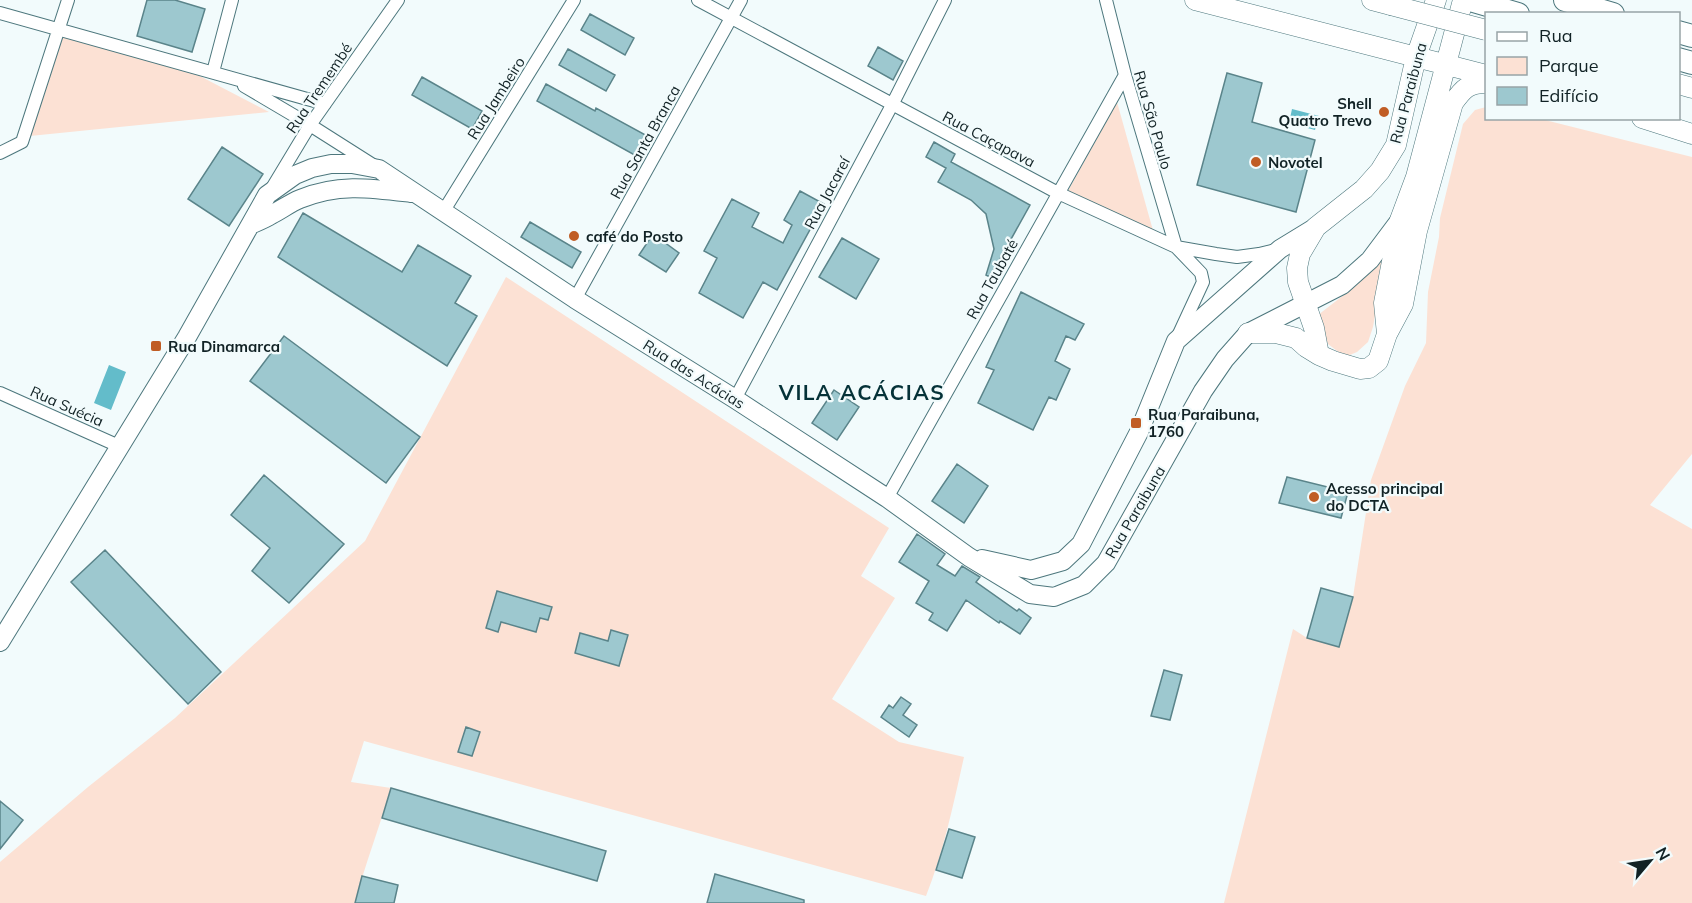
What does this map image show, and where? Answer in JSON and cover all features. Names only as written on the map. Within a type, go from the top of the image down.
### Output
[{"type":"highway","points":[[1470,0],[1511,12]]},
{"type":"highway","points":[[1565,0],[1606,12]]},
{"type":"main road","points":[[1195,0],[1485,75]]},
{"type":"main road","name":"Rua Paraibuna","points":[[969,556],[1031,570],[1062,561],[1081,544],[1139,432],[1176,341],[1280,249],[1316,227],[1365,189],[1380,171],[1396,145],[1416,57],[1436,0]]},
{"type":"main road","points":[[1387,334],[1384,303],[1400,220],[1416,177],[1463,0]]},
{"type":"main road","points":[[1381,3],[1485,30]]},
{"type":"main road","points":[[1248,333],[1276,333],[1296,338],[1319,355],[1360,369],[1369,368],[1378,361],[1387,334],[1403,304],[1417,231],[1453,103],[1463,89],[1475,83],[1485,83]]},
{"type":"main road","points":[[1648,120],[1692,134]]},
{"type":"main road","name":"Rua das Acácias","points":[[250,225],[267,195],[295,175],[331,164],[352,164],[379,169],[575,299],[887,498],[969,556]]},
{"type":"main road","name":"Rua das Acácias","points":[[250,225],[297,200],[320,191],[368,187],[417,194]]},
{"type":"main road","name":"Rua Paraibuna","points":[[969,556],[1030,594],[1054,597],[1084,585],[1106,563],[1203,391],[1225,359],[1248,333],[1342,285],[1370,261],[1400,220]]},
{"type":"main road","points":[[0,642],[187,337],[250,225]]},
{"type":"main road","points":[[1316,227],[1300,254],[1297,268],[1298,282],[1314,328],[1319,355]]},
{"type":"street","points":[[0,153],[22,142],[68,0]]},
{"type":"street","points":[[213,72],[232,0]]},
{"type":"street","name":"Rua Tremembé","points":[[267,195],[310,125],[398,0]]},
{"type":"street","name":"Rua Jambeiro","points":[[443,212],[574,0]]},
{"type":"street","name":"Rua Caçapava","points":[[698,0],[1058,193],[1176,247],[1237,256],[1280,249]]},
{"type":"street","name":"Rua Santa Branca","points":[[575,299],[741,0]]},
{"type":"street","name":"Rua Jacareí","points":[[735,399],[892,105],[945,0]]},
{"type":"street","name":"Rua São Paulo","points":[[1106,0],[1125,75],[1176,247]]},
{"type":"street","points":[[0,13],[325,104]]},
{"type":"street","name":"Rua Taubaté","points":[[887,498],[1125,75]]},
{"type":"street","points":[[231,79],[379,169]]},
{"type":"street","name":"Rua Paraibuna","points":[[1176,247],[1201,273],[1203,282],[1176,341]]},
{"type":"street","name":"Rua Suécia","points":[[0,393],[121,447]]},
{"type":"green space","points":[[63,36],[194,73],[269,112],[30,136]]},
{"type":"green space","points":[[1117,102],[1154,234],[1068,191]]},
{"type":"green space","points":[[1485,107],[1485,120],[1545,120],[1692,157],[1692,454],[1650,505],[1692,529],[1692,903],[1224,903],[1293,629],[1307,638],[1339,647],[1353,597],[1371,480],[1405,386],[1426,343],[1428,292],[1439,237],[1440,218],[1463,124],[1475,110]]},
{"type":"green space","points":[[1386,251],[1373,327],[1368,342],[1357,352],[1345,357],[1328,344],[1318,315],[1349,291]]},
{"type":"green space","points":[[506,277],[889,528],[861,576],[895,598],[832,699],[899,742],[964,757],[943,845],[926,896],[364,741],[351,782],[391,788],[355,903],[0,903],[0,862],[88,787],[175,718],[365,541]]},
{"type":"water","points":[[1292,109],[1319,116],[1315,130],[1289,123]]},
{"type":"water","points":[[109,365],[126,372],[111,410],[94,403]]},
{"type":"building","points":[[147,0],[175,0],[205,9],[192,52],[137,36]]},
{"type":"building","points":[[590,14],[634,38],[625,55],[581,30]]},
{"type":"building","points":[[878,47],[903,61],[893,80],[868,66]]},
{"type":"building","points":[[568,49],[615,75],[606,91],[559,65]]},
{"type":"building","name":"Novotel","points":[[1227,73],[1262,83],[1252,122],[1315,140],[1296,212],[1197,185]]},
{"type":"building","points":[[422,77],[482,111],[472,129],[412,95]]},
{"type":"building","points":[[546,84],[651,138],[640,158],[537,101]]},
{"type":"building","points":[[934,142],[955,154],[951,162],[1030,205],[990,277],[986,275],[994,249],[986,214],[971,200],[938,182],[946,168],[926,157]]},
{"type":"building","points":[[222,147],[263,174],[229,226],[188,199]]},
{"type":"building","points":[[800,191],[824,204],[777,290],[763,282],[743,318],[699,293],[717,258],[704,251],[732,199],[759,213],[752,227],[783,243],[792,225],[784,220]]},
{"type":"building","points":[[303,213],[402,272],[418,245],[471,276],[455,303],[477,316],[447,366],[278,257]]},
{"type":"building","points":[[530,222],[581,252],[572,268],[521,237]]},
{"type":"building","points":[[653,234],[679,253],[666,272],[639,255]]},
{"type":"building","points":[[842,238],[879,259],[856,299],[819,277]]},
{"type":"building","points":[[1021,292],[1084,324],[1075,340],[1066,336],[1055,361],[1070,369],[1056,400],[1049,397],[1033,430],[978,403],[994,370],[986,367]]},
{"type":"building","points":[[284,336],[420,437],[386,483],[250,381]]},
{"type":"building","points":[[834,390],[859,407],[837,440],[812,423]]},
{"type":"building","points":[[957,464],[988,486],[964,523],[932,501]]},
{"type":"building","points":[[264,475],[344,544],[289,603],[252,571],[270,548],[231,515]]},
{"type":"building","name":"Acesso principal do DCTA","points":[[1287,477],[1348,492],[1341,518],[1279,503]]},
{"type":"building","points":[[917,534],[945,554],[937,565],[955,576],[962,566],[980,577],[976,582],[1017,611],[1019,609],[1031,618],[1020,634],[1000,621],[999,623],[966,600],[947,631],[929,620],[933,613],[916,603],[929,581],[899,562]]},
{"type":"building","points":[[105,550],[221,672],[188,704],[71,582]]},
{"type":"building","points":[[1321,588],[1353,597],[1339,647],[1307,638]]},
{"type":"building","points":[[497,591],[552,607],[548,620],[540,618],[536,632],[501,622],[498,632],[486,628]]},
{"type":"building","points":[[611,630],[628,635],[619,666],[575,653],[580,633],[608,641]]},
{"type":"building","points":[[1164,670],[1182,675],[1170,720],[1151,716]]},
{"type":"building","points":[[901,697],[911,704],[903,715],[917,725],[909,737],[881,717],[889,705],[893,708]]},
{"type":"building","points":[[466,727],[480,732],[472,756],[458,752]]},
{"type":"building","points":[[391,788],[606,851],[597,881],[382,818]]},
{"type":"building","points":[[0,801],[23,820],[0,849]]},
{"type":"building","points":[[949,829],[975,837],[962,878],[936,870]]},
{"type":"building","points":[[715,874],[804,900],[804,903],[707,903]]},
{"type":"building","points":[[362,876],[398,885],[394,903],[355,903]]},
{"type":"place","name":"Shell Quatro Trevo","points":[[1384,112]]},
{"type":"place","name":"Novotel","points":[[1256,162]]},
{"type":"place","name":"café do Posto","points":[[574,236]]},
{"type":"place","name":"Rua Dinamarca","points":[[156,346]]},
{"type":"place","name":"Rua Paraibuna, 1760","points":[[1136,423]]},
{"type":"place","name":"Acesso principal do DCTA","points":[[1314,497]]},
{"type":"district","name":"VILA ACÁCIAS","points":[[862,392]]}]
